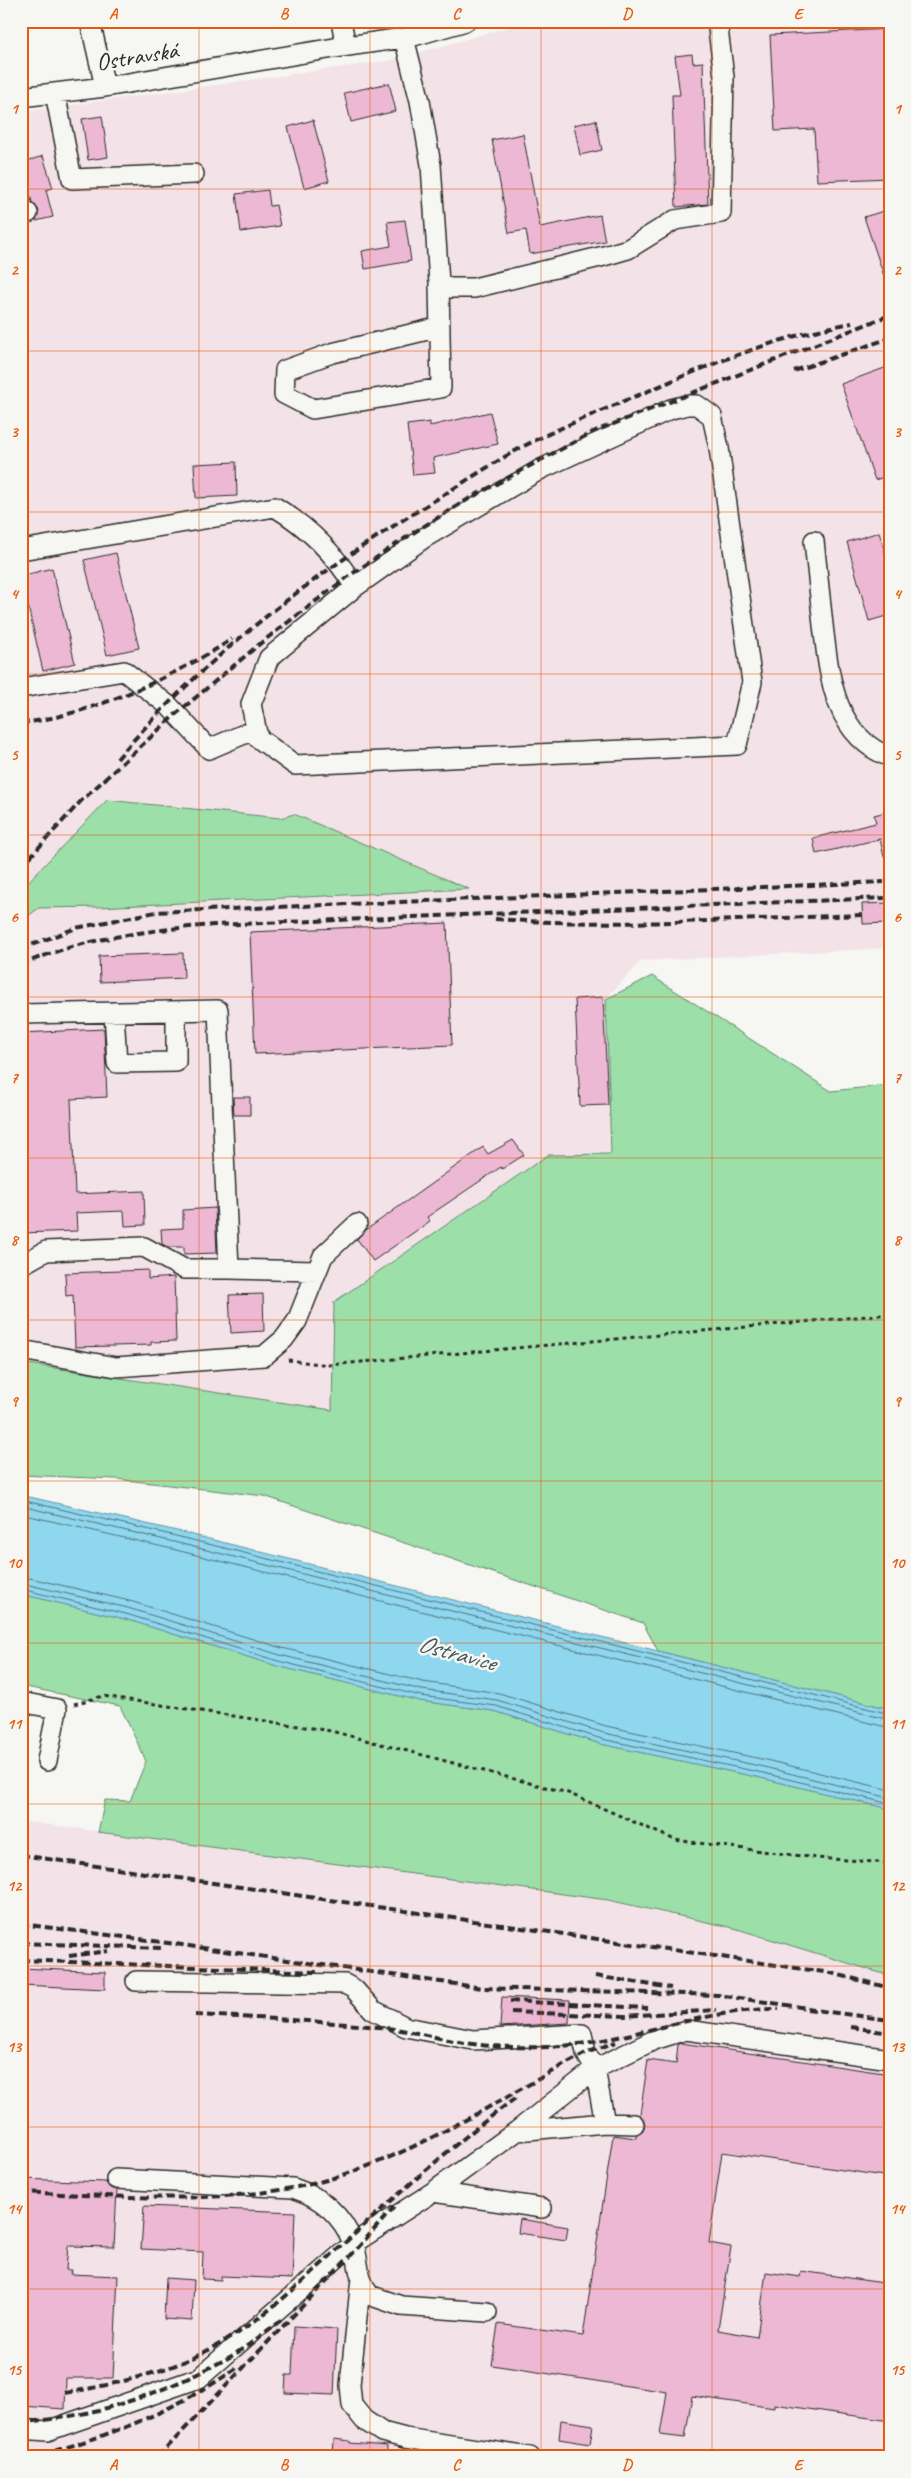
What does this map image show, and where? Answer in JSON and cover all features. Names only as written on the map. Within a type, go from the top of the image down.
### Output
[{"type":"street","points":[[90,21],[105,87]]},
{"type":"street","points":[[341,21],[346,46]]},
{"type":"street","name":"Ostravská","points":[[21,97],[105,87],[404,38],[466,21]]},
{"type":"street","points":[[438,283],[450,288],[474,288],[604,256],[628,249],[675,220],[721,213],[724,77],[717,21]]},
{"type":"street","points":[[404,38],[420,101],[431,165],[440,327],[441,388],[313,409],[284,394],[284,370],[332,353],[440,327]]},
{"type":"street","points":[[55,93],[72,179],[194,174]]},
{"type":"street","points":[[687,405],[697,406],[712,416],[719,448],[752,682],[737,745],[295,765],[258,738],[251,704],[269,658],[355,587],[424,538],[541,469],[671,409],[687,405]]},
{"type":"street","points":[[21,550],[275,507],[301,522],[338,562],[355,587]]},
{"type":"street","points":[[814,541],[829,676],[837,703],[854,731],[881,754],[890,757]]},
{"type":"street","points":[[21,688],[124,671],[169,706],[209,749],[256,729]]},
{"type":"street","points":[[21,1014],[218,1010],[229,1269]]},
{"type":"street","points":[[114,1012],[117,1063],[156,1063],[176,1062],[176,1011]]},
{"type":"street","points":[[21,1350],[116,1368],[264,1356],[284,1339],[297,1321],[323,1256],[358,1224]]},
{"type":"street","points":[[21,1265],[46,1251],[144,1246],[184,1269],[317,1271]]},
{"type":"street","points":[[21,1702],[58,1709],[47,1761]]},
{"type":"street","points":[[136,1980],[345,1984],[354,1989],[373,2010],[406,2028],[473,2040],[582,2034],[586,2053],[595,2069],[605,2123]]},
{"type":"street","points":[[21,2429],[47,2431],[199,2378],[354,2243],[433,2192],[517,2131],[595,2069],[654,2040],[686,2030],[890,2060]]},
{"type":"street","points":[[517,2131],[605,2123],[634,2124]]},
{"type":"street","points":[[116,2179],[293,2188],[312,2194],[326,2202],[354,2243],[361,2278],[369,2295],[400,2306],[487,2312]]},
{"type":"street","points":[[433,2192],[542,2208]]},
{"type":"street","points":[[361,2278],[350,2385],[352,2405],[364,2420],[382,2432],[405,2438],[530,2457]]},
{"type":"path","points":[[264,1356],[329,1366],[890,1314]]},
{"type":"path","points":[[58,1709],[103,1696],[331,1731],[568,1793],[675,1840],[817,1858],[890,1863]]},
{"type":"shaded area","points":[[529,21],[890,21],[890,948],[641,961],[606,999],[611,1154],[548,1155],[333,1410],[21,1363],[21,112],[393,60]]},
{"type":"shaded area","points":[[21,1821],[608,1900],[734,1928],[890,1976],[890,2457],[21,2457]]},
{"type":"green space","points":[[107,800],[280,818],[294,814],[469,889],[99,907],[39,908],[21,921],[21,889]]},
{"type":"green space","points":[[652,976],[831,1091],[890,1085],[890,1709],[658,1651],[643,1623],[264,1496],[117,1479],[21,1475],[21,1363],[332,1410],[334,1302],[548,1155],[611,1154],[606,999]]},
{"type":"green space","points":[[21,1594],[125,1619],[277,1666],[420,1701],[494,1711],[601,1744],[761,1778],[890,1809],[890,1976],[734,1928],[608,1900],[98,1832],[105,1800],[130,1801],[146,1761],[120,1706],[21,1686]]},
{"type":"water","name":"Ostravice","points":[[21,1495],[177,1531],[890,1709],[890,1809],[761,1778],[601,1744],[494,1711],[420,1701],[277,1666],[125,1619],[21,1594]]},
{"type":"building","points":[[890,29],[890,178],[817,181],[814,129],[775,131],[770,35]]},
{"type":"building","points":[[692,54],[693,63],[703,62],[708,204],[676,207],[672,95],[680,95],[675,56]]},
{"type":"building","points":[[389,83],[396,111],[351,122],[344,93]]},
{"type":"building","points":[[102,116],[108,157],[88,160],[82,119]]},
{"type":"building","points":[[313,120],[329,181],[304,188],[288,127]]},
{"type":"building","points":[[596,120],[602,150],[580,155],[574,125]]},
{"type":"building","points":[[523,134],[540,227],[600,215],[605,241],[530,254],[526,230],[509,233],[492,140]]},
{"type":"building","points":[[43,156],[53,188],[46,190],[53,217],[36,221],[39,211],[32,202],[30,195],[21,198],[21,163]]},
{"type":"building","points":[[268,190],[270,206],[276,205],[280,226],[241,232],[236,194]]},
{"type":"building","points":[[890,209],[890,284],[887,285],[864,217]]},
{"type":"building","points":[[405,220],[411,261],[365,269],[362,251],[391,246],[387,222]]},
{"type":"building","points":[[890,366],[890,475],[875,480],[841,384]]},
{"type":"building","points":[[490,412],[498,444],[433,458],[435,473],[413,475],[407,425],[430,422],[430,426]]},
{"type":"building","points":[[236,462],[237,496],[196,498],[194,464]]},
{"type":"building","points":[[879,532],[890,569],[890,615],[869,621],[847,542]]},
{"type":"building","points":[[116,553],[139,648],[107,655],[84,560]]},
{"type":"building","points":[[52,568],[75,663],[43,671],[21,576]]},
{"type":"building","points":[[890,811],[890,856],[884,857],[880,839],[816,854],[813,838],[876,823],[874,815]]},
{"type":"building","points":[[890,903],[890,923],[863,924],[862,904]]},
{"type":"building","points":[[447,923],[452,1045],[255,1054],[250,932]]},
{"type":"building","points":[[183,953],[184,978],[100,982],[99,956]]},
{"type":"building","points":[[603,997],[608,1105],[580,1106],[575,999]]},
{"type":"building","points":[[104,1029],[107,1097],[71,1099],[75,1194],[144,1191],[145,1225],[125,1226],[124,1211],[76,1213],[77,1231],[21,1233],[21,1033]]},
{"type":"building","points":[[233,1097],[250,1097],[250,1115],[234,1115]]},
{"type":"building","points":[[513,1140],[524,1155],[502,1169],[501,1167],[427,1217],[430,1221],[373,1261],[357,1239],[366,1230],[483,1147],[488,1154]]},
{"type":"building","points":[[215,1208],[217,1253],[184,1254],[184,1247],[168,1247],[162,1244],[161,1229],[183,1228],[183,1210]]},
{"type":"building","points":[[148,1270],[148,1279],[174,1277],[176,1341],[151,1342],[151,1345],[75,1347],[73,1295],[66,1296],[65,1273]]},
{"type":"building","points":[[263,1294],[264,1331],[231,1333],[229,1295]]},
{"type":"building","points":[[21,1968],[105,1972],[105,1989],[21,1985]]},
{"type":"building","points":[[502,1997],[570,2000],[569,2023],[500,2027]]},
{"type":"building","points":[[678,2044],[890,2074],[890,2177],[722,2152],[709,2243],[731,2247],[718,2330],[757,2337],[766,2272],[800,2277],[801,2271],[890,2284],[890,2421],[774,2404],[774,2408],[692,2396],[685,2438],[660,2435],[667,2392],[492,2365],[498,2324],[583,2336],[613,2135],[636,2138],[636,2135],[643,2130],[645,2124],[640,2114],[648,2060],[676,2064]]},
{"type":"building","points":[[21,2179],[106,2182],[110,2188],[117,2190],[114,2247],[68,2246],[66,2270],[71,2270],[70,2274],[118,2276],[113,2378],[66,2378],[65,2409],[21,2406]]},
{"type":"building","points":[[144,2206],[295,2212],[292,2279],[221,2276],[221,2280],[202,2279],[203,2252],[141,2249]]},
{"type":"building","points":[[520,2219],[568,2227],[566,2240],[518,2233]]},
{"type":"building","points":[[166,2278],[194,2280],[192,2321],[164,2319]]},
{"type":"building","points":[[294,2326],[337,2329],[334,2395],[285,2393],[286,2375],[292,2375]]},
{"type":"building","points":[[561,2420],[593,2425],[590,2444],[559,2439]]},
{"type":"building","points":[[334,2439],[350,2441],[350,2443],[387,2446],[387,2457],[333,2457]]},
{"type":"railway","points":[[21,867],[81,801],[176,714],[262,642],[349,576],[416,531],[472,497],[593,432],[890,315]]},
{"type":"railway","points":[[117,759],[188,684],[266,616],[393,526],[504,458],[526,445],[571,424],[722,361],[799,335],[852,323]]},
{"type":"railway","points":[[794,371],[890,338]]},
{"type":"railway","points":[[21,723],[75,712],[131,692],[185,667],[232,639]]},
{"type":"railway","points":[[21,949],[76,928],[156,912],[884,882]]},
{"type":"railway","points":[[21,965],[68,948],[116,937],[214,925],[885,898]]},
{"type":"railway","points":[[495,919],[541,922],[633,923],[863,915]]},
{"type":"railway","points":[[21,1855],[831,1973],[890,1988]]},
{"type":"railway","points":[[21,1924],[483,1988],[718,1995],[814,2009]]},
{"type":"railway","points":[[21,1943],[161,1948]]},
{"type":"railway","points":[[69,1956],[109,1951]]},
{"type":"railway","points":[[21,1960],[318,1972]]},
{"type":"railway","points":[[595,1976],[671,1988]]},
{"type":"railway","points":[[510,2001],[647,2008]]},
{"type":"railway","points":[[195,2015],[291,2020],[397,2029],[475,2044],[507,2047],[548,2047],[606,2039],[721,2014],[779,2009]]},
{"type":"railway","points":[[807,2009],[890,2020]]},
{"type":"railway","points":[[511,2012],[625,2016],[716,2010]]},
{"type":"railway","points":[[851,2027],[890,2033]]},
{"type":"railway","points":[[21,2192],[157,2198],[225,2196],[292,2188],[331,2179],[369,2166],[406,2150],[443,2132],[586,2053],[616,2042]]},
{"type":"railway","points":[[65,2393],[104,2386],[162,2370],[198,2355],[234,2335],[286,2296],[431,2166],[473,2130],[517,2097]]},
{"type":"railway","points":[[158,2457],[355,2251],[395,2206]]},
{"type":"railway","points":[[21,2422],[75,2415],[128,2402],[154,2393],[228,2358],[284,2318]]},
{"type":"railway","points":[[32,2457],[88,2441],[139,2422],[188,2398],[237,2368]]}]
